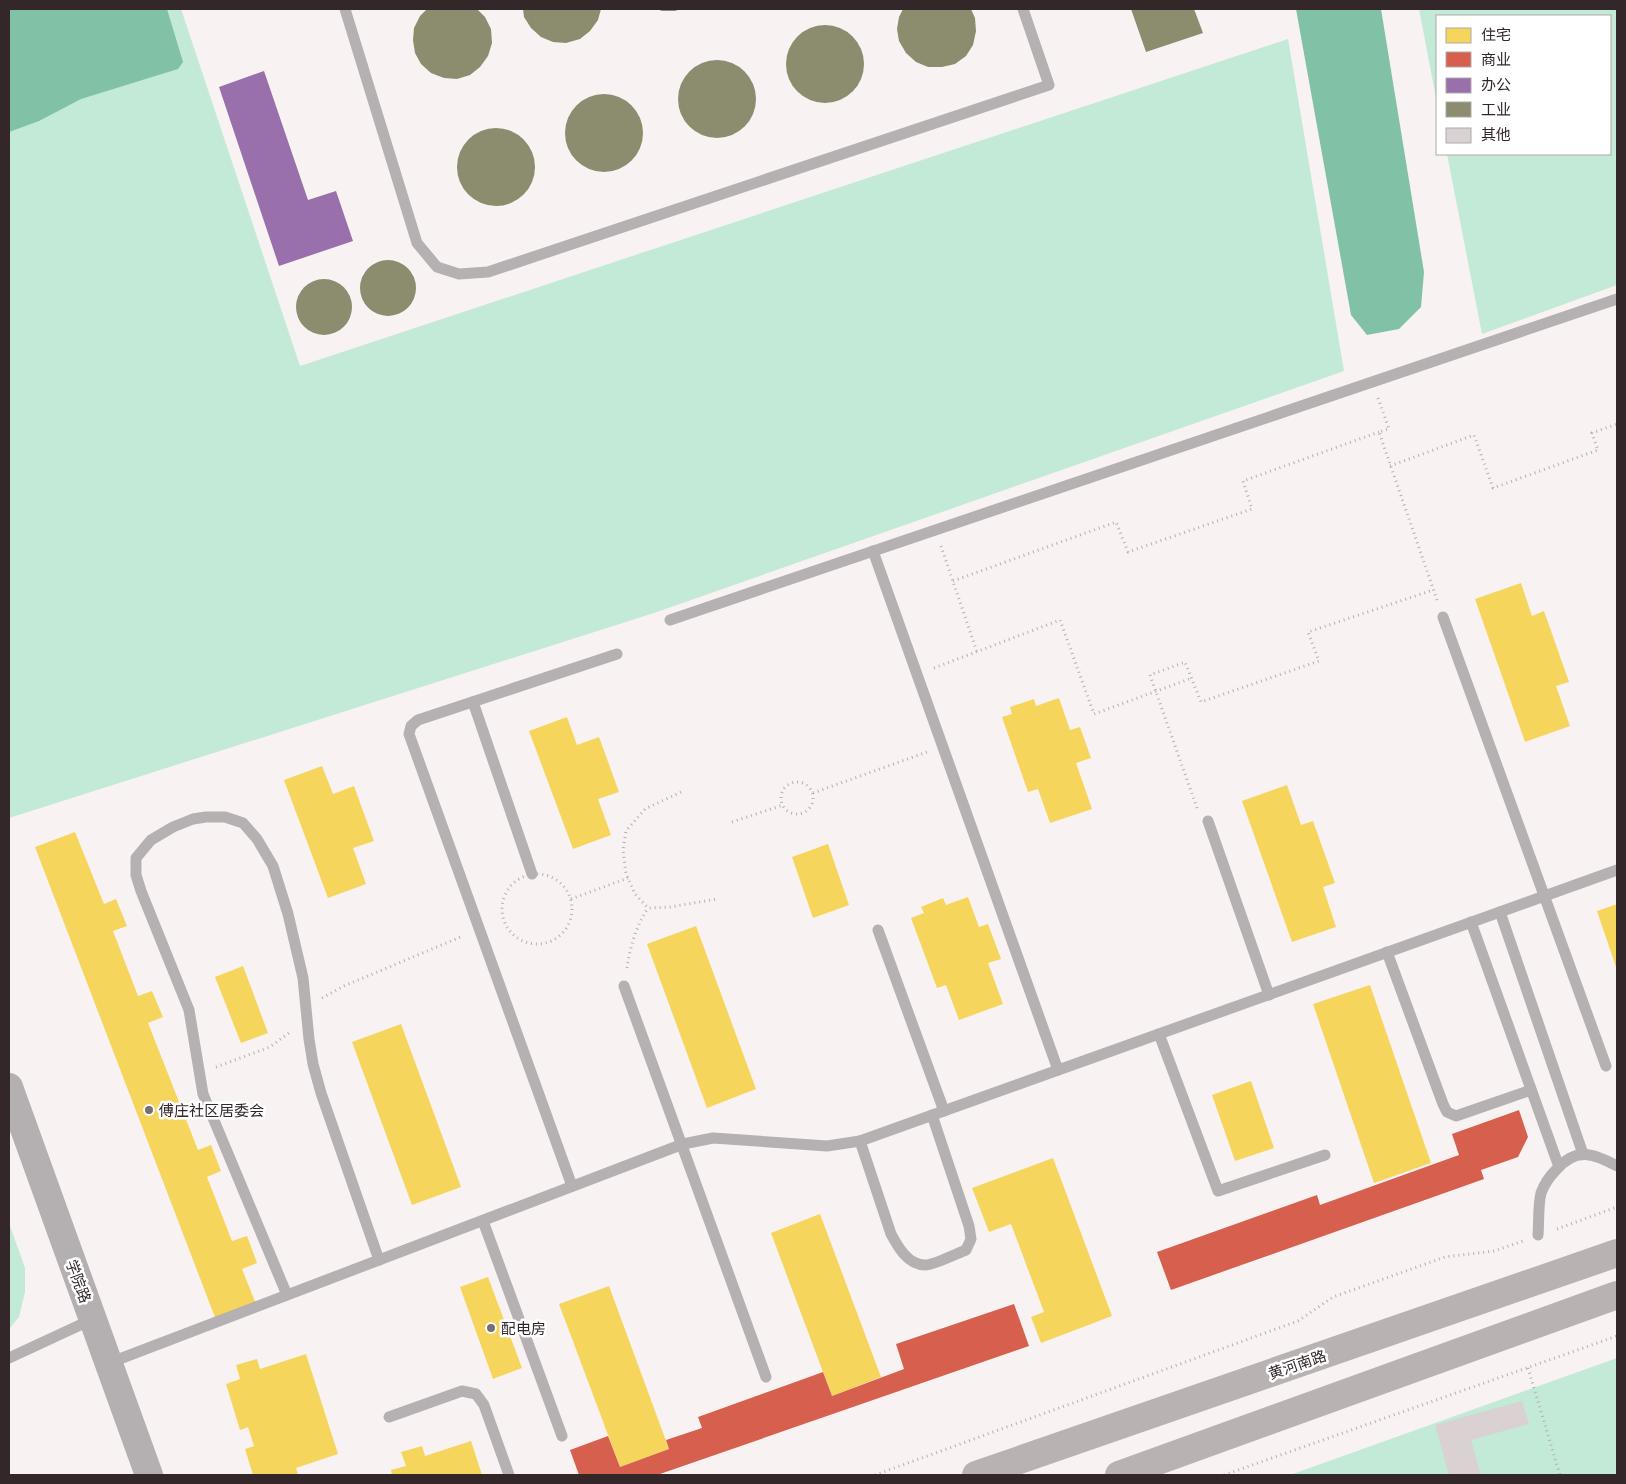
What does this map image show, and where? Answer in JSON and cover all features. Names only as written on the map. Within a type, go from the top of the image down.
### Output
[{"type":"main road","name":"黄河南路","points":[[976,1475],[1617,1253]]},
{"type":"main road","points":[[1119,1475],[1617,1295]]},
{"type":"street","name":"学院路","points":[[9,1086],[149,1475]]},
{"type":"lane","points":[[345,9],[417,243],[437,267],[459,274],[488,272],[1049,85],[1023,9]]},
{"type":"lane","points":[[670,620],[1617,299]]},
{"type":"lane","points":[[873,551],[1058,1070]]},
{"type":"lane","points":[[1443,617],[1606,1066]]},
{"type":"lane","points":[[572,1186],[409,734],[411,726],[418,720],[617,654]]},
{"type":"lane","points":[[473,702],[532,874]]},
{"type":"lane","points":[[287,1295],[203,1094],[189,1010],[136,876],[136,858],[151,840],[173,827],[193,819],[225,817],[243,823],[257,839],[273,866],[288,914],[303,978],[313,1064],[379,1260]]},
{"type":"lane","points":[[1208,821],[1269,995]]},
{"type":"lane","points":[[109,1363],[683,1144],[713,1138],[827,1146],[860,1141],[1617,870]]},
{"type":"lane","points":[[1500,912],[1583,1154]]},
{"type":"lane","points":[[1471,922],[1559,1167]]},
{"type":"lane","points":[[878,930],[944,1111]]},
{"type":"lane","points":[[1387,952],[1442,1104],[1447,1112],[1456,1116],[1531,1090]]},
{"type":"lane","points":[[624,986],[683,1144],[766,1377]]},
{"type":"lane","points":[[1159,1034],[1218,1191],[1325,1154]]},
{"type":"lane","points":[[860,1141],[891,1234],[898,1248],[910,1260],[925,1265],[934,1262],[966,1250],[971,1239],[969,1226],[932,1115]]},
{"type":"lane","points":[[1538,1236],[1541,1193],[1550,1176],[1565,1160],[1583,1154],[1598,1156],[1617,1166]]},
{"type":"lane","points":[[483,1221],[562,1436]]},
{"type":"lane","points":[[9,1358],[93,1319]]},
{"type":"lane","points":[[389,1417],[462,1391],[476,1394],[484,1405],[509,1475]]},
{"type":"path","points":[[953,581],[1116,522],[1128,552],[1252,509],[1243,482],[1389,429],[1372,381]]},
{"type":"path","points":[[1390,466],[1474,436],[1492,488],[1598,450],[1592,433],[1617,424]]},
{"type":"path","points":[[1378,432],[1443,617]]},
{"type":"path","points":[[935,530],[977,652]]},
{"type":"path","points":[[1208,821],[1201,818],[1150,675],[1185,662],[1201,702],[1319,661],[1308,632],[1433,590]]},
{"type":"path","points":[[917,674],[1060,620],[1094,714],[1192,678]]},
{"type":"path","points":[[812,793],[943,746]]},
{"type":"path","points":[[801,782],[810,788],[812,793],[812,803],[806,812],[796,814],[786,809],[783,805],[782,795],[786,786],[791,783],[801,782]]},
{"type":"path","points":[[681,792],[645,809],[626,831],[623,850],[628,878],[635,894],[648,908],[670,907],[718,899]]},
{"type":"path","points":[[732,822],[783,805]]},
{"type":"path","points":[[532,874],[552,877],[564,886],[571,899],[572,912],[569,924],[562,934],[553,941],[529,944],[517,939],[503,920],[501,908],[504,895],[510,885],[520,878],[532,874]]},
{"type":"path","points":[[571,899],[628,878]]},
{"type":"path","points":[[624,986],[630,947],[648,908]]},
{"type":"path","points":[[200,1076],[225,1063],[270,1047],[285,1038],[320,999],[344,986],[480,930]]},
{"type":"path","points":[[875,1475],[1298,1321],[1333,1296],[1445,1257],[1494,1251],[1617,1207]]},
{"type":"path","points":[[1224,1475],[1617,1336]]},
{"type":"path","points":[[1528,1368],[1560,1475]]},
{"type":"shaded area","points":[[9,9],[181,9],[300,366],[1288,39],[1344,371],[654,613],[9,818]]},
{"type":"shaded area","points":[[9,9],[167,9],[183,62],[178,69],[81,99],[39,121],[9,132]]},
{"type":"shaded area","points":[[1296,9],[1381,9],[1424,272],[1421,307],[1399,329],[1367,335],[1351,315]]},
{"type":"shaded area","points":[[1419,9],[1617,9],[1617,285],[1482,334],[1447,155],[1611,155],[1611,15],[1436,15],[1436,98]]},
{"type":"shaded area","points":[[9,1223],[25,1268],[25,1292],[19,1317],[9,1329]]},
{"type":"shaded area","points":[[1617,1358],[1617,1475],[1290,1475]]},
{"type":"building: 住宅","points":[[1521,583],[1532,616],[1544,611],[1569,682],[1556,686],[1570,726],[1525,742],[1475,599]]},
{"type":"building: 住宅","points":[[1059,698],[1070,730],[1080,727],[1091,758],[1076,763],[1092,809],[1050,823],[1038,789],[1028,792],[1002,717],[1012,714],[1010,707],[1034,699],[1036,706]]},
{"type":"building: 住宅","points":[[567,717],[577,745],[599,737],[619,792],[598,799],[611,835],[573,849],[529,731]]},
{"type":"building: 住宅","points":[[322,766],[333,794],[354,786],[374,841],[353,848],[366,884],[328,898],[284,780]]},
{"type":"building: 住宅","points":[[1287,785],[1301,825],[1313,821],[1335,883],[1323,887],[1336,927],[1292,942],[1242,801]]},
{"type":"building: 住宅","points":[[75,832],[104,904],[116,899],[127,926],[113,931],[138,996],[152,991],[163,1017],[148,1023],[198,1150],[211,1145],[221,1171],[207,1177],[232,1241],[247,1236],[257,1263],[242,1269],[256,1304],[216,1320],[35,847]]},
{"type":"building: 住宅","points":[[828,844],[849,905],[813,918],[792,857]]},
{"type":"building: 住宅","points":[[968,897],[979,927],[988,924],[1001,959],[988,963],[1003,1004],[959,1020],[946,985],[937,988],[911,918],[924,913],[921,907],[943,898],[946,905]]},
{"type":"building: 住宅","points":[[1617,904],[1617,970],[1597,911]]},
{"type":"building: 住宅","points":[[696,926],[756,1089],[707,1108],[647,944]]},
{"type":"building: 住宅","points":[[243,966],[268,1033],[241,1043],[215,977]]},
{"type":"building: 住宅","points":[[1370,985],[1431,1163],[1374,1183],[1313,1004]]},
{"type":"building: 住宅","points":[[401,1024],[461,1187],[412,1205],[352,1042]]},
{"type":"building: 住宅","points":[[1251,1081],[1274,1148],[1235,1161],[1212,1095]]},
{"type":"building: 住宅","points":[[1053,1158],[1112,1316],[1041,1343],[1031,1317],[1044,1312],[1011,1224],[989,1232],[972,1188]]},
{"type":"building: 住宅","points":[[820,1214],[881,1377],[832,1396],[771,1233]]},
{"type":"building: 住宅","name":"配电房","points":[[488,1277],[522,1368],[493,1379],[460,1287]]},
{"type":"building: 住宅","points":[[609,1286],[669,1449],[620,1467],[559,1304]]},
{"type":"building: 住宅","points":[[306,1354],[338,1454],[296,1468],[298,1475],[253,1475],[245,1449],[254,1446],[248,1427],[240,1430],[226,1384],[240,1379],[236,1365],[257,1359],[260,1369]]},
{"type":"building: 住宅","points":[[471,1441],[482,1475],[392,1475],[391,1470],[406,1466],[401,1452],[422,1446],[425,1456]]},
{"type":"building: 商业","points":[[1519,1110],[1528,1137],[1518,1157],[1481,1170],[1484,1179],[1171,1290],[1157,1252],[1317,1195],[1320,1205],[1459,1155],[1452,1134]]},
{"type":"building: 商业","points":[[1014,1304],[1029,1346],[657,1475],[579,1475],[570,1450],[608,1436],[620,1467],[669,1449],[666,1440],[702,1428],[698,1417],[823,1372],[832,1396],[904,1369],[896,1344]]},
{"type":"building: 办公","points":[[264,71],[308,200],[336,191],[353,241],[279,266],[219,87]]},
{"type":"building: 工业","points":[[427,9],[477,9],[485,17],[491,29],[492,43],[488,56],[480,67],[470,75],[457,79],[444,78],[431,73],[421,64],[415,53],[414,28],[420,16]]},
{"type":"building: 工业","points":[[523,9],[601,9],[598,20],[590,31],[580,39],[566,43],[553,42],[541,37],[531,28],[524,17]]},
{"type":"building: 工业","points":[[657,9],[681,9],[662,11]]},
{"type":"building: 工业","points":[[903,9],[971,9],[975,18],[976,31],[973,45],[966,56],[955,64],[942,67],[928,67],[916,62],[906,53],[899,41],[897,29],[899,17]]},
{"type":"building: 工业","points":[[1131,9],[1194,9],[1203,33],[1146,52]]},
{"type":"building: 工业","points":[[817,25],[833,25],[847,31],[858,42],[864,56],[864,72],[858,86],[847,97],[833,103],[817,103],[803,97],[792,86],[786,72],[786,56],[792,42],[803,31]]},
{"type":"building: 工业","points":[[709,60],[725,60],[739,66],[750,77],[756,91],[756,107],[750,121],[739,132],[725,138],[709,138],[695,132],[684,121],[678,107],[678,91],[684,77],[695,66]]},
{"type":"building: 工业","points":[[596,94],[612,94],[626,100],[637,111],[643,125],[643,141],[637,155],[626,166],[612,172],[596,172],[582,166],[571,155],[565,141],[565,125],[571,111],[582,100]]},
{"type":"building: 工业","points":[[488,128],[504,128],[518,134],[529,145],[535,159],[535,175],[529,189],[518,200],[504,206],[488,206],[474,200],[463,189],[457,175],[457,159],[463,145],[474,134]]},
{"type":"building: 工业","points":[[388,260],[399,262],[408,268],[414,277],[416,288],[414,299],[408,308],[399,314],[388,316],[377,314],[368,308],[362,299],[360,288],[362,277],[368,268],[377,262]]},
{"type":"building: 工业","points":[[324,279],[335,281],[344,287],[350,296],[352,307],[350,318],[344,327],[335,333],[324,335],[313,333],[304,327],[298,318],[296,307],[298,296],[304,287],[313,281]]},
{"type":"building: 其他","points":[[1522,1401],[1529,1424],[1471,1440],[1481,1475],[1449,1475],[1435,1425]]},
{"type":"place","name":"傅庄社区居委会","points":[[149,1110]]},
{"type":"place","name":"配电房","points":[[491,1328]]}]
